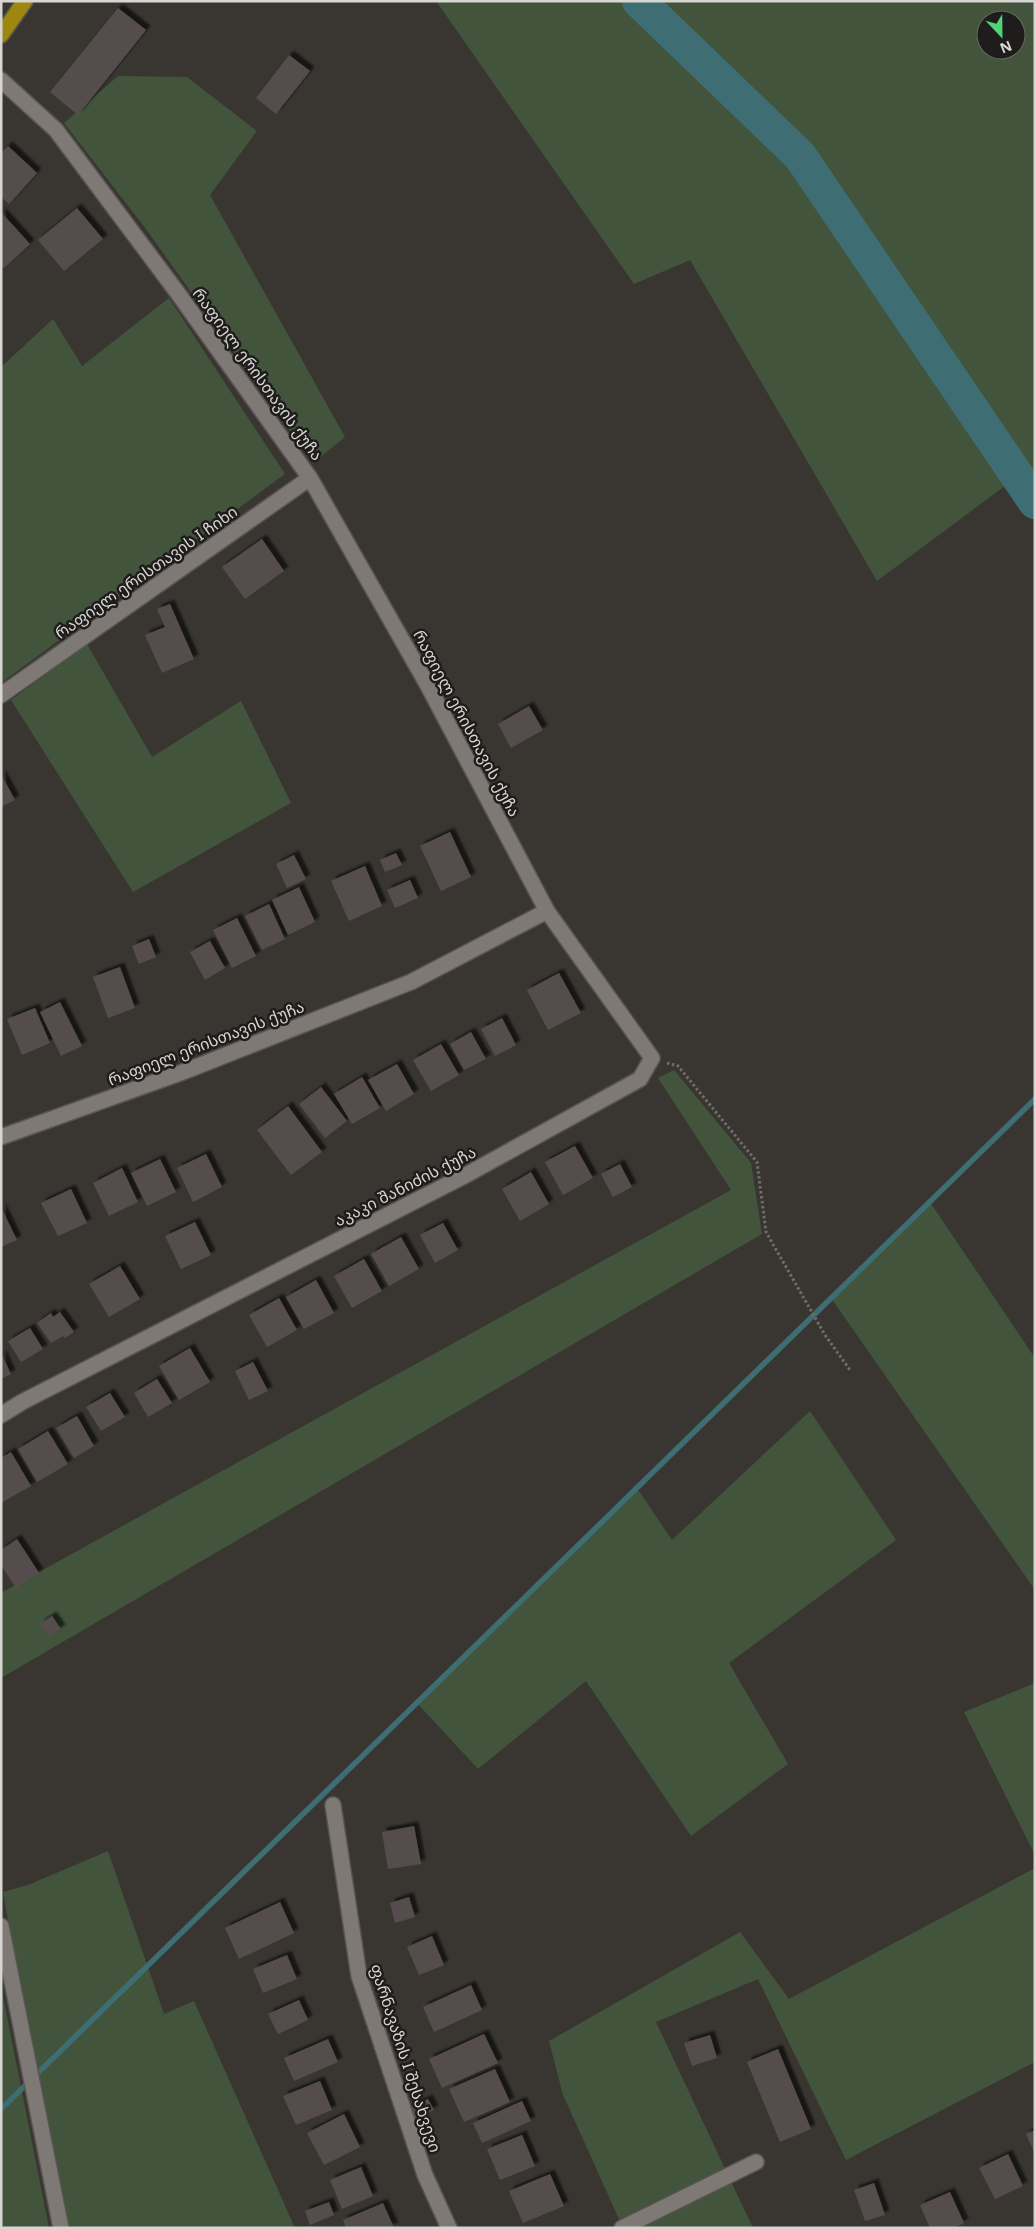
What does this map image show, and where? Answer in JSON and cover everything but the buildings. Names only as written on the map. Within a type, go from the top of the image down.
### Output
[{"type":"highway","points":[[1,35],[22,3]]},
{"type":"street","name":"რაფიელ ერისთავის ქუჩა","points":[[1,80],[56,130],[177,292],[310,478],[427,684],[547,911],[412,982],[183,1072],[1,1137]]},
{"type":"street","name":"რაფიელ ერისთავის I ჩიხი","points":[[1,695],[310,478]]},
{"type":"street","points":[[547,911],[652,1058]]},
{"type":"street","name":"აკაკი შანიძის ქუჩა","points":[[1,1415],[31,1397],[466,1175],[640,1080],[652,1058]]},
{"type":"street","name":"ფარნავაზის I შესახვევი","points":[[333,1805],[359,1976],[425,2175],[449,2228]]},
{"type":"street","points":[[1,1926],[61,2228]]},
{"type":"street","points":[[622,2228],[756,2162]]},
{"type":"path","points":[[652,1058],[678,1066],[757,1162],[766,1232],[818,1323],[850,1370]]},
{"type":"green space","points":[[436,1],[1035,1],[1035,502],[1017,477],[877,581],[690,260],[634,284]]},
{"type":"green space","points":[[118,76],[187,77],[257,131],[210,195],[345,437],[313,463],[146,229],[64,123]]},
{"type":"green space","points":[[169,298],[285,474],[1,683],[1,367],[53,319],[82,366]]},
{"type":"green space","points":[[87,644],[152,757],[241,701],[291,803],[133,892],[11,700]]},
{"type":"green space","points":[[674,1070],[751,1163],[762,1234],[1,1678],[1,1593],[731,1190],[658,1078]]},
{"type":"green space","points":[[930,1202],[1035,1358],[1035,1590],[831,1298]]},
{"type":"green space","points":[[810,1411],[896,1540],[729,1663],[788,1764],[691,1836],[586,1681],[478,1769],[417,1703],[637,1488],[672,1540]]},
{"type":"green space","points":[[1035,1683],[1035,1855],[964,1712]]},
{"type":"green space","points":[[108,1851],[164,2014],[194,2001],[295,2228],[69,2228],[28,2030],[3,1892],[28,1885]]},
{"type":"green space","points":[[1035,1868],[1035,2062],[846,2160],[758,1979],[656,2022],[753,2228],[623,2228],[563,2095],[549,2041],[740,1932],[789,1999]]},
{"type":"green space","points":[[1,1986],[49,2228],[1,2228]]},
{"type":"waterway","points":[[639,1],[800,156],[1035,502]]},
{"type":"waterway","points":[[1,2109],[1035,1099]]}]
